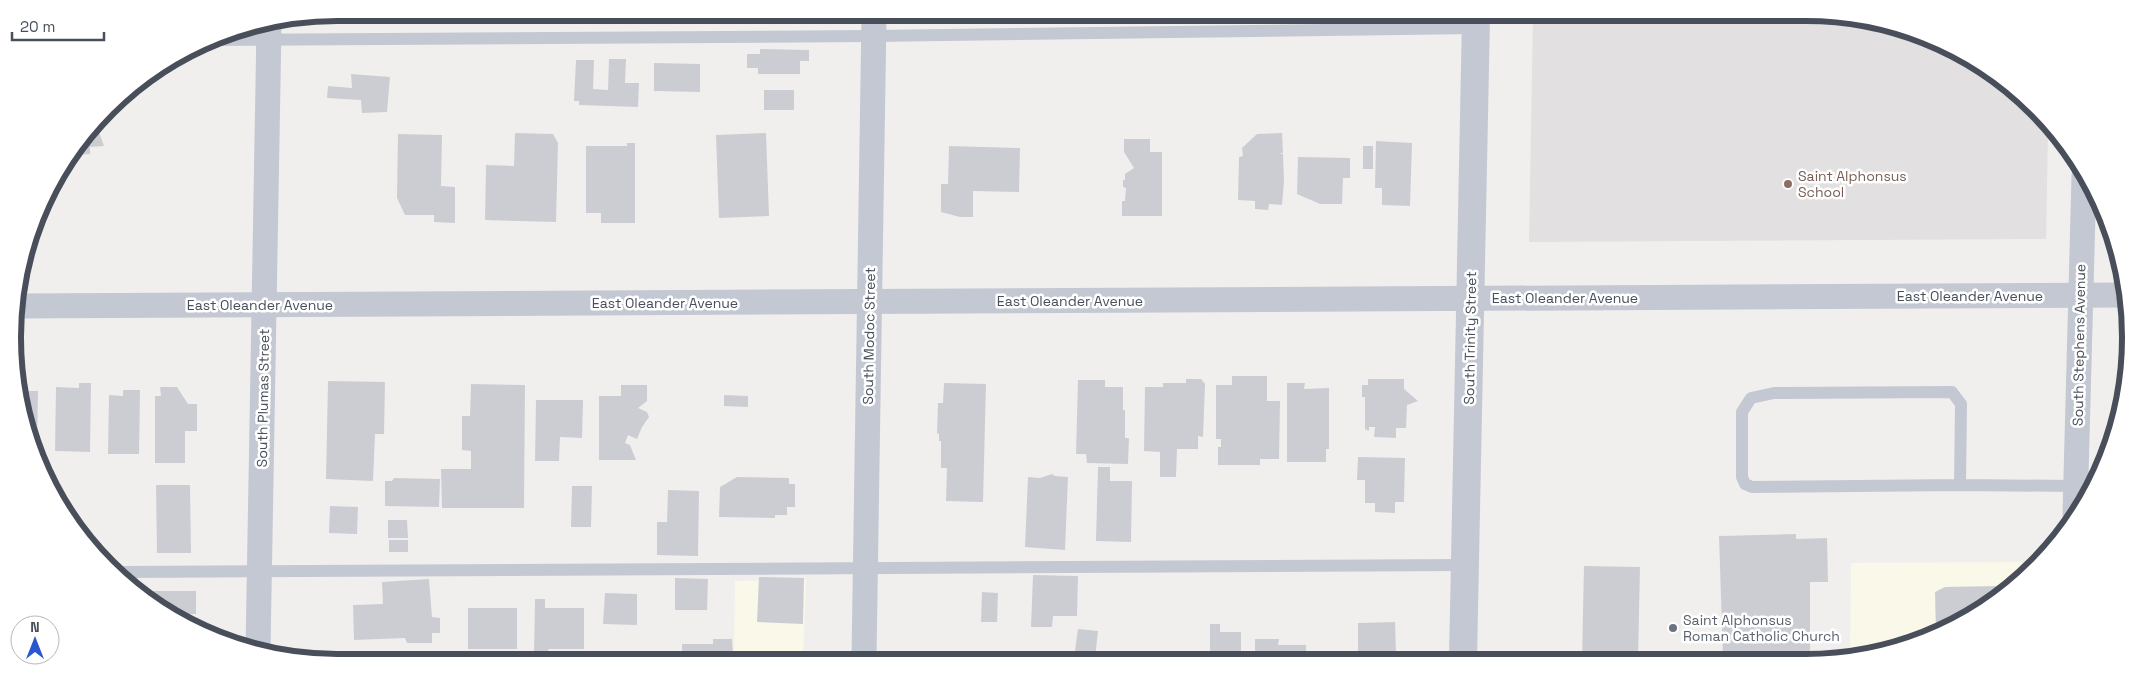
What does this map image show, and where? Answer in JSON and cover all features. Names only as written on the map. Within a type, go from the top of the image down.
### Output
[{"type":"street","name":"South Trinity Street","points":[[1463,654],[1476,23]]},
{"type":"street","name":"South Modoc Street","points":[[864,654],[874,25]]},
{"type":"street","name":"South Plumas Street","points":[[258,644],[269,32]]},
{"type":"street","name":"South Stephens Avenue","points":[[2075,501],[2084,188]]},
{"type":"street","name":"East Oleander Avenue","points":[[23,306],[2119,296]]},
{"type":"lane","points":[[246,35],[269,32],[874,25],[1476,23]]},
{"type":"lane","points":[[1960,484],[1961,404],[1952,392],[1774,393],[1751,398],[1742,412],[1742,477],[1745,484],[1752,487],[1960,484],[2076,486]]},
{"type":"lane","points":[[126,572],[1465,564]]},
{"type":"shaded area","name":"Saint Alphonsus School","points":[[1533,21],[1806,21],[1867,27],[1927,45],[1964,64],[2014,100],[2048,135],[2046,239],[1529,242]]},
{"type":"shaded area","points":[[2028,562],[1981,600],[1927,630],[1887,643],[1850,651],[1851,563]]},
{"type":"shaded area","points":[[806,580],[803,654],[734,654],[735,581]]},
{"type":"building","points":[[580,21],[615,21],[580,22]]},
{"type":"building","points":[[760,49],[809,50],[809,61],[800,61],[800,74],[758,74],[758,68],[747,68],[747,54],[760,54]]},
{"type":"building","points":[[609,59],[626,59],[625,83],[639,83],[638,107],[579,105],[579,101],[574,101],[576,60],[594,60],[593,89],[608,90]]},
{"type":"building","points":[[654,63],[700,64],[700,92],[654,91]]},
{"type":"building","points":[[351,74],[390,77],[387,112],[362,113],[361,100],[327,98],[328,86],[352,88]]},
{"type":"building","points":[[764,90],[794,90],[794,110],[764,110]]},
{"type":"building","points":[[98,131],[104,146],[90,147],[90,154],[80,155]]},
{"type":"building","points":[[515,133],[553,134],[558,143],[556,222],[485,220],[486,165],[514,166]]},
{"type":"building","points":[[766,133],[769,216],[719,218],[716,135]]},
{"type":"building","points":[[1282,133],[1283,153],[1279,154],[1283,154],[1284,182],[1282,205],[1269,204],[1268,210],[1255,209],[1255,201],[1238,200],[1239,157],[1243,156],[1242,148],[1257,134]]},
{"type":"building","points":[[398,134],[442,135],[441,186],[455,187],[455,223],[434,222],[434,215],[405,215],[397,198]]},
{"type":"building","points":[[1124,139],[1150,139],[1150,152],[1162,152],[1162,216],[1122,216],[1122,201],[1125,201],[1126,188],[1123,187],[1123,180],[1125,180],[1125,174],[1134,168],[1124,152]]},
{"type":"building","points":[[1376,141],[1412,143],[1410,206],[1382,205],[1382,188],[1375,188]]},
{"type":"building","points":[[627,143],[635,143],[635,223],[601,223],[601,213],[586,213],[586,146],[627,146]]},
{"type":"building","points":[[949,146],[1020,148],[1019,192],[973,191],[973,217],[960,217],[941,212],[941,184],[948,184]]},
{"type":"building","points":[[1363,146],[1373,146],[1373,169],[1363,169]]},
{"type":"building","points":[[1298,157],[1350,158],[1350,178],[1343,178],[1342,204],[1320,204],[1297,194]]},
{"type":"building","points":[[1232,376],[1267,376],[1267,401],[1280,401],[1279,459],[1260,459],[1260,465],[1218,465],[1218,447],[1221,447],[1221,439],[1216,439],[1216,385],[1232,385]]},
{"type":"building","points":[[1186,379],[1201,379],[1205,384],[1203,437],[1198,436],[1198,449],[1177,449],[1176,477],[1160,477],[1160,452],[1144,451],[1145,387],[1163,387],[1163,383],[1186,383]]},
{"type":"building","points":[[1368,379],[1404,379],[1404,389],[1418,401],[1407,405],[1406,428],[1396,428],[1396,438],[1374,437],[1375,427],[1369,427],[1369,431],[1365,429],[1365,397],[1362,397],[1362,385],[1368,385]]},
{"type":"building","points":[[1078,380],[1105,380],[1105,387],[1123,387],[1125,438],[1129,438],[1128,464],[1087,463],[1086,454],[1076,454]]},
{"type":"building","points":[[328,381],[385,382],[384,434],[375,434],[373,481],[326,479]]},
{"type":"building","points":[[79,383],[91,383],[90,452],[55,451],[56,387],[79,388]]},
{"type":"building","points":[[944,383],[986,384],[983,502],[946,501],[947,468],[941,468],[941,441],[939,441],[939,434],[937,433],[938,403],[943,403]]},
{"type":"building","points":[[1287,383],[1305,383],[1304,389],[1329,388],[1329,449],[1326,449],[1326,462],[1287,462]]},
{"type":"building","points":[[471,384],[525,385],[524,508],[442,508],[441,469],[471,469],[471,451],[462,450],[462,416],[470,416]]},
{"type":"building","points":[[621,385],[647,385],[647,401],[638,408],[647,412],[649,417],[637,439],[628,435],[625,443],[630,445],[636,460],[599,460],[599,396],[621,396]]},
{"type":"building","points":[[160,387],[177,387],[188,404],[197,404],[197,431],[185,431],[185,463],[155,463],[155,396],[161,396]]},
{"type":"building","points":[[123,390],[140,390],[139,454],[108,454],[109,395],[123,396]]},
{"type":"building","points":[[26,391],[38,391],[37,436]]},
{"type":"building","points":[[724,395],[748,396],[748,407],[724,406]]},
{"type":"building","points":[[536,400],[583,400],[582,438],[560,437],[559,461],[535,461]]},
{"type":"building","points":[[1358,457],[1405,458],[1404,502],[1395,502],[1395,513],[1375,512],[1375,503],[1365,503],[1365,480],[1357,480]]},
{"type":"building","points":[[1098,467],[1110,467],[1110,481],[1132,481],[1131,542],[1096,541]]},
{"type":"building","points":[[1052,474],[1068,477],[1065,550],[1025,547],[1028,477],[1040,478]]},
{"type":"building","points":[[737,477],[789,478],[789,484],[795,484],[795,507],[787,507],[787,515],[775,515],[775,518],[719,517],[720,487]]},
{"type":"building","points":[[394,478],[440,479],[439,507],[385,506],[385,481],[392,481]]},
{"type":"building","points":[[156,485],[190,485],[191,553],[157,553]]},
{"type":"building","points":[[572,486],[592,486],[591,527],[571,527]]},
{"type":"building","points":[[668,490],[699,491],[698,556],[657,555],[657,522],[667,522]]},
{"type":"building","points":[[330,506],[358,507],[357,534],[329,533]]},
{"type":"building","points":[[388,520],[407,520],[408,538],[388,538]]},
{"type":"building","points":[[1796,534],[1796,539],[1827,538],[1828,582],[1810,582],[1810,654],[1723,654],[1719,536]]},
{"type":"building","points":[[389,540],[408,540],[408,552],[389,552]]},
{"type":"building","points":[[1584,566],[1640,567],[1638,654],[1582,654]]},
{"type":"building","points":[[1033,575],[1078,576],[1077,616],[1053,616],[1052,627],[1031,627]]},
{"type":"building","points":[[759,577],[804,578],[803,624],[757,622]]},
{"type":"building","points":[[675,578],[708,579],[707,610],[675,610]]},
{"type":"building","points":[[429,579],[432,617],[440,618],[440,633],[432,633],[432,643],[407,643],[405,638],[354,640],[353,605],[383,604],[382,582]]},
{"type":"building","points":[[1997,586],[1997,589],[1964,611],[1936,626],[1935,592],[1945,587]]},
{"type":"building","points":[[149,591],[196,591],[196,614],[185,614]]},
{"type":"building","points":[[982,592],[998,593],[997,622],[981,622]]},
{"type":"building","points":[[605,593],[637,594],[637,625],[603,624]]},
{"type":"building","points":[[535,599],[545,599],[545,608],[584,608],[584,649],[548,649],[550,654],[534,654]]},
{"type":"building","points":[[468,608],[517,608],[517,649],[468,649]]},
{"type":"building","points":[[1395,622],[1396,653],[1358,654],[1358,623]]},
{"type":"building","points":[[1210,624],[1220,624],[1220,632],[1241,632],[1241,654],[1210,654]]},
{"type":"building","points":[[1078,629],[1098,631],[1095,654],[1075,654]]},
{"type":"building","points":[[713,639],[732,639],[733,654],[682,654],[682,644],[713,644]]},
{"type":"building","points":[[1255,639],[1279,639],[1278,645],[1306,645],[1306,654],[1255,654]]},
{"type":"building","points":[[1326,653],[1356,653],[1356,654]]},
{"type":"place","name":"Saint Alphonsus School","points":[[1788,184]]},
{"type":"place","name":"Saint Alphonsus Roman Catholic Church","points":[[1673,628]]}]
